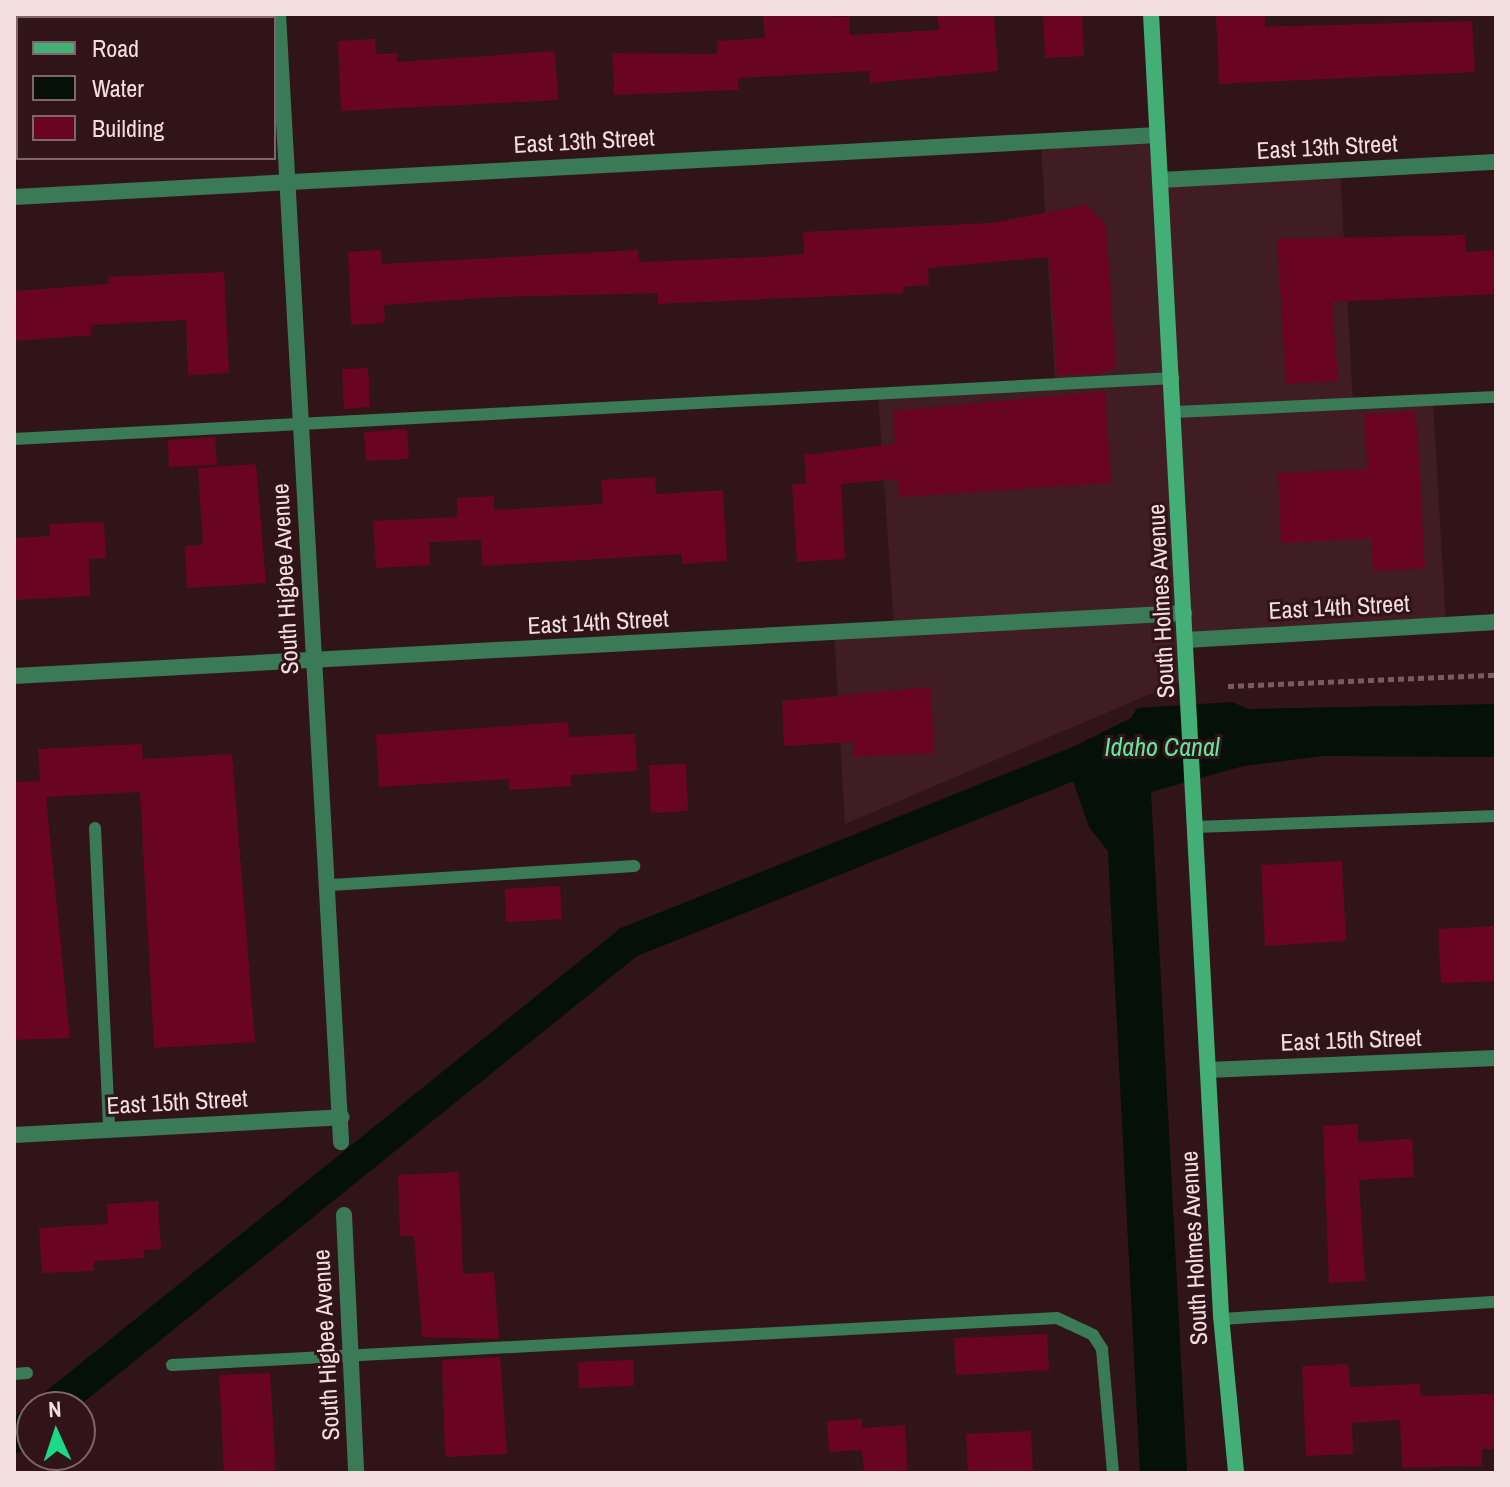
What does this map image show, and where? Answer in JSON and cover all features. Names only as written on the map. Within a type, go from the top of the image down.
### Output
[{"type":"main road","name":"South Holmes Avenue","points":[[1151,14],[1222,1319],[1236,1473]]},
{"type":"street","name":"South Higbee Avenue","points":[[278,14],[313,662],[331,885],[341,1142]]},
{"type":"street","name":"East 13th Street","points":[[14,197],[1157,135]]},
{"type":"street","name":"East 13th Street","points":[[1161,180],[1496,162]]},
{"type":"street","name":"East 14th Street","points":[[14,676],[1184,613]]},
{"type":"street","name":"East 14th Street","points":[[1186,640],[1496,622]]},
{"type":"street","name":"East 15th Street","points":[[1208,1070],[1496,1058]]},
{"type":"street","name":"East 15th Street","points":[[14,1135],[342,1117]]},
{"type":"street","name":"South Higbee Avenue","points":[[344,1215],[356,1473]]},
{"type":"lane","points":[[14,439],[1173,378]]},
{"type":"lane","points":[[1175,412],[1496,397]]},
{"type":"lane","points":[[1195,827],[1496,816]]},
{"type":"lane","points":[[95,828],[109,1130]]},
{"type":"lane","points":[[331,885],[634,866]]},
{"type":"lane","points":[[1222,1319],[1496,1302]]},
{"type":"lane","points":[[172,1365],[350,1352],[1057,1318],[1093,1335],[1102,1349],[1113,1473]]},
{"type":"path","points":[[1228,686],[1496,675]]},
{"type":"shaded area","points":[[1157,135],[1161,180],[1340,170],[1353,403],[1433,400],[1446,625],[1186,640],[1188,678],[845,824],[834,632],[894,629],[878,393],[1055,383],[1041,141]]},
{"type":"water","name":"Idaho Canal","points":[[1232,702],[1248,709],[1496,704],[1496,757],[1323,756],[1243,766],[1151,792],[1187,1473],[1140,1473],[1108,851],[1089,827],[1063,752],[1131,718],[1137,708]]},
{"type":"building","points":[[763,14],[849,17],[850,35],[939,30],[937,14],[994,14],[998,71],[870,83],[869,71],[738,78],[739,90],[614,95],[612,53],[717,54],[717,41],[765,38]]},
{"type":"building","points":[[1043,14],[1082,14],[1084,56],[1045,58]]},
{"type":"building","points":[[1216,14],[1265,14],[1265,27],[1472,21],[1475,72],[1219,84]]},
{"type":"building","points":[[375,39],[376,54],[397,53],[397,62],[555,51],[558,100],[341,111],[338,41]]},
{"type":"building","points":[[1086,205],[1106,224],[1116,367],[1104,373],[1057,375],[1049,257],[928,268],[929,285],[903,287],[903,293],[658,304],[658,293],[496,297],[384,305],[385,323],[351,325],[348,252],[381,250],[382,264],[638,250],[639,262],[765,257],[804,254],[803,232],[992,223]]},
{"type":"building","points":[[1465,235],[1466,252],[1496,250],[1496,294],[1332,302],[1338,381],[1286,384],[1277,239]]},
{"type":"building","points":[[224,272],[229,373],[188,375],[186,320],[91,325],[92,335],[14,341],[14,291],[109,284],[108,277]]},
{"type":"building","points":[[368,368],[370,407],[344,409],[342,369]]},
{"type":"building","points":[[1105,391],[1111,483],[899,497],[898,479],[841,484],[845,559],[797,562],[792,484],[806,484],[804,455],[895,444],[893,411]]},
{"type":"building","points":[[1416,411],[1425,568],[1373,571],[1371,538],[1281,543],[1278,473],[1367,469],[1364,414]]},
{"type":"building","points":[[407,429],[409,459],[366,461],[364,432]]},
{"type":"building","points":[[215,437],[217,465],[169,467],[168,440]]},
{"type":"building","points":[[256,464],[266,583],[187,588],[185,546],[203,545],[198,468]]},
{"type":"building","points":[[655,477],[656,494],[723,490],[727,561],[682,564],[682,554],[482,566],[481,540],[429,542],[430,565],[376,568],[373,521],[457,517],[457,498],[494,496],[494,510],[603,504],[601,480]]},
{"type":"building","points":[[104,522],[106,558],[89,559],[90,596],[14,600],[14,538],[50,536],[49,524]]},
{"type":"building","points":[[931,687],[934,753],[854,757],[853,742],[784,746],[782,701]]},
{"type":"building","points":[[568,722],[569,737],[635,734],[637,771],[571,775],[571,786],[509,790],[509,779],[379,787],[376,735]]},
{"type":"building","points":[[142,744],[143,759],[232,754],[255,1042],[154,1048],[140,792],[46,797],[70,1038],[14,1040],[14,782],[40,781],[38,749]]},
{"type":"building","points":[[686,764],[688,811],[651,813],[649,765]]},
{"type":"building","points":[[1342,861],[1346,941],[1265,946],[1261,865]]},
{"type":"building","points":[[560,886],[562,919],[506,922],[505,889]]},
{"type":"building","points":[[1496,926],[1496,981],[1441,983],[1438,929]]},
{"type":"building","points":[[1358,1124],[1358,1142],[1412,1139],[1414,1177],[1359,1180],[1365,1281],[1329,1283],[1323,1126]]},
{"type":"building","points":[[459,1172],[463,1274],[494,1272],[499,1339],[422,1337],[414,1236],[400,1236],[398,1175]]},
{"type":"building","points":[[158,1201],[161,1249],[144,1250],[144,1258],[94,1261],[94,1271],[42,1273],[39,1228],[108,1224],[107,1204]]},
{"type":"building","points":[[1047,1334],[1049,1370],[956,1375],[954,1338]]},
{"type":"building","points":[[500,1357],[507,1454],[445,1457],[442,1360]]},
{"type":"building","points":[[633,1360],[634,1386],[579,1388],[578,1362]]},
{"type":"building","points":[[1348,1364],[1350,1387],[1420,1384],[1421,1396],[1496,1394],[1496,1449],[1482,1449],[1482,1466],[1402,1468],[1400,1420],[1352,1423],[1353,1454],[1306,1456],[1302,1366]]},
{"type":"building","points":[[270,1373],[276,1473],[224,1473],[219,1375]]},
{"type":"building","points":[[862,1419],[862,1428],[905,1425],[908,1473],[864,1473],[862,1450],[829,1452],[827,1421]]},
{"type":"building","points":[[1031,1431],[1033,1473],[968,1473],[966,1434]]},
{"type":"waterway","points":[[72,1391],[629,942],[1108,750]]}]
